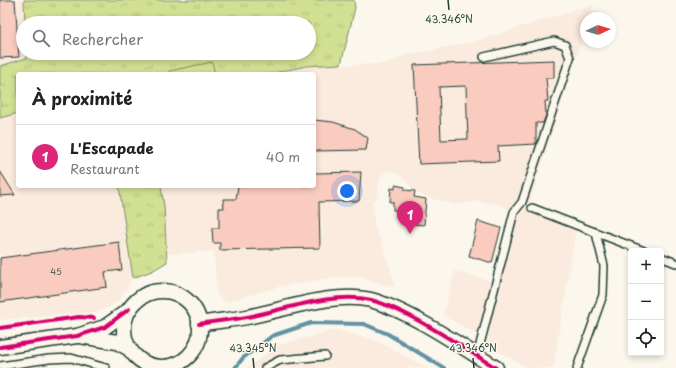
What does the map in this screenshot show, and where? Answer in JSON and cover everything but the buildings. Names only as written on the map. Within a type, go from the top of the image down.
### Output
[{"type":"street","points":[[0,347],[76,336],[105,327],[129,309],[145,294],[158,291],[171,292],[182,296],[196,313],[199,324],[199,333],[195,347],[186,358],[176,366],[159,367],[143,364],[128,348],[117,342],[76,336]]},
{"type":"street","points":[[199,324],[247,317],[333,299],[369,300],[392,308],[413,318],[496,368]]},
{"type":"street","points":[[128,348],[124,335],[124,324],[129,309]]},
{"type":"lane","points":[[476,356],[514,212],[522,202],[570,58],[565,45],[554,41],[484,57]]},
{"type":"lane","points":[[532,208],[636,248]]},
{"type":"lane","points":[[577,368],[603,295],[604,266],[596,233]]},
{"type":"lane","points":[[664,258],[676,263]]},
{"type":"lane","points":[[265,368],[280,360],[325,356]]},
{"type":"lane","points":[[0,366],[49,359],[71,358],[106,368]]},
{"type":"shaded area","points":[[0,0],[24,0],[25,16],[16,16],[16,60],[20,60],[0,66]]},
{"type":"shaded area","points":[[594,4],[591,12],[580,12],[580,46],[528,206],[528,212],[576,229],[553,368],[528,368],[492,348],[488,342],[490,328],[480,324],[477,335],[443,315],[455,271],[493,282],[506,224],[511,210],[497,204],[476,201],[457,205],[426,197],[418,194],[401,176],[393,172],[386,171],[381,175],[378,188],[378,199],[372,200],[375,229],[382,243],[396,288],[360,277],[337,277],[277,287],[226,302],[217,295],[214,251],[168,254],[161,188],[316,188],[316,72],[278,72],[306,66],[386,64],[406,55],[473,42]]},
{"type":"shaded area","points":[[16,114],[16,188],[119,188],[133,278],[120,299],[110,307],[99,312],[0,320],[0,118]]},
{"type":"shaded area","points":[[335,330],[375,340],[428,368],[247,368],[280,345]]},
{"type":"green space","points":[[24,0],[354,0],[355,8],[341,64],[306,66],[278,72],[16,72],[16,114],[0,118],[0,66],[20,60],[316,60],[316,16],[25,16]]},
{"type":"green space","points":[[212,62],[214,72],[169,72]]},
{"type":"green space","points":[[119,188],[161,188],[164,206],[167,262],[152,271],[133,278]]},
{"type":"waterway","points":[[235,368],[243,358],[272,336],[311,323],[364,324],[388,334],[444,368]]},
{"type":"cycle path","points":[[199,324],[247,317],[309,302],[341,298],[371,300],[402,312],[435,330],[496,368]]},
{"type":"cycle path","points":[[0,347],[77,336],[105,327],[129,309]]},
{"type":"cycle path","points":[[0,328],[79,317],[94,318]]},
{"type":"place","name":"L'Escapade","points":[[410,234]]}]
